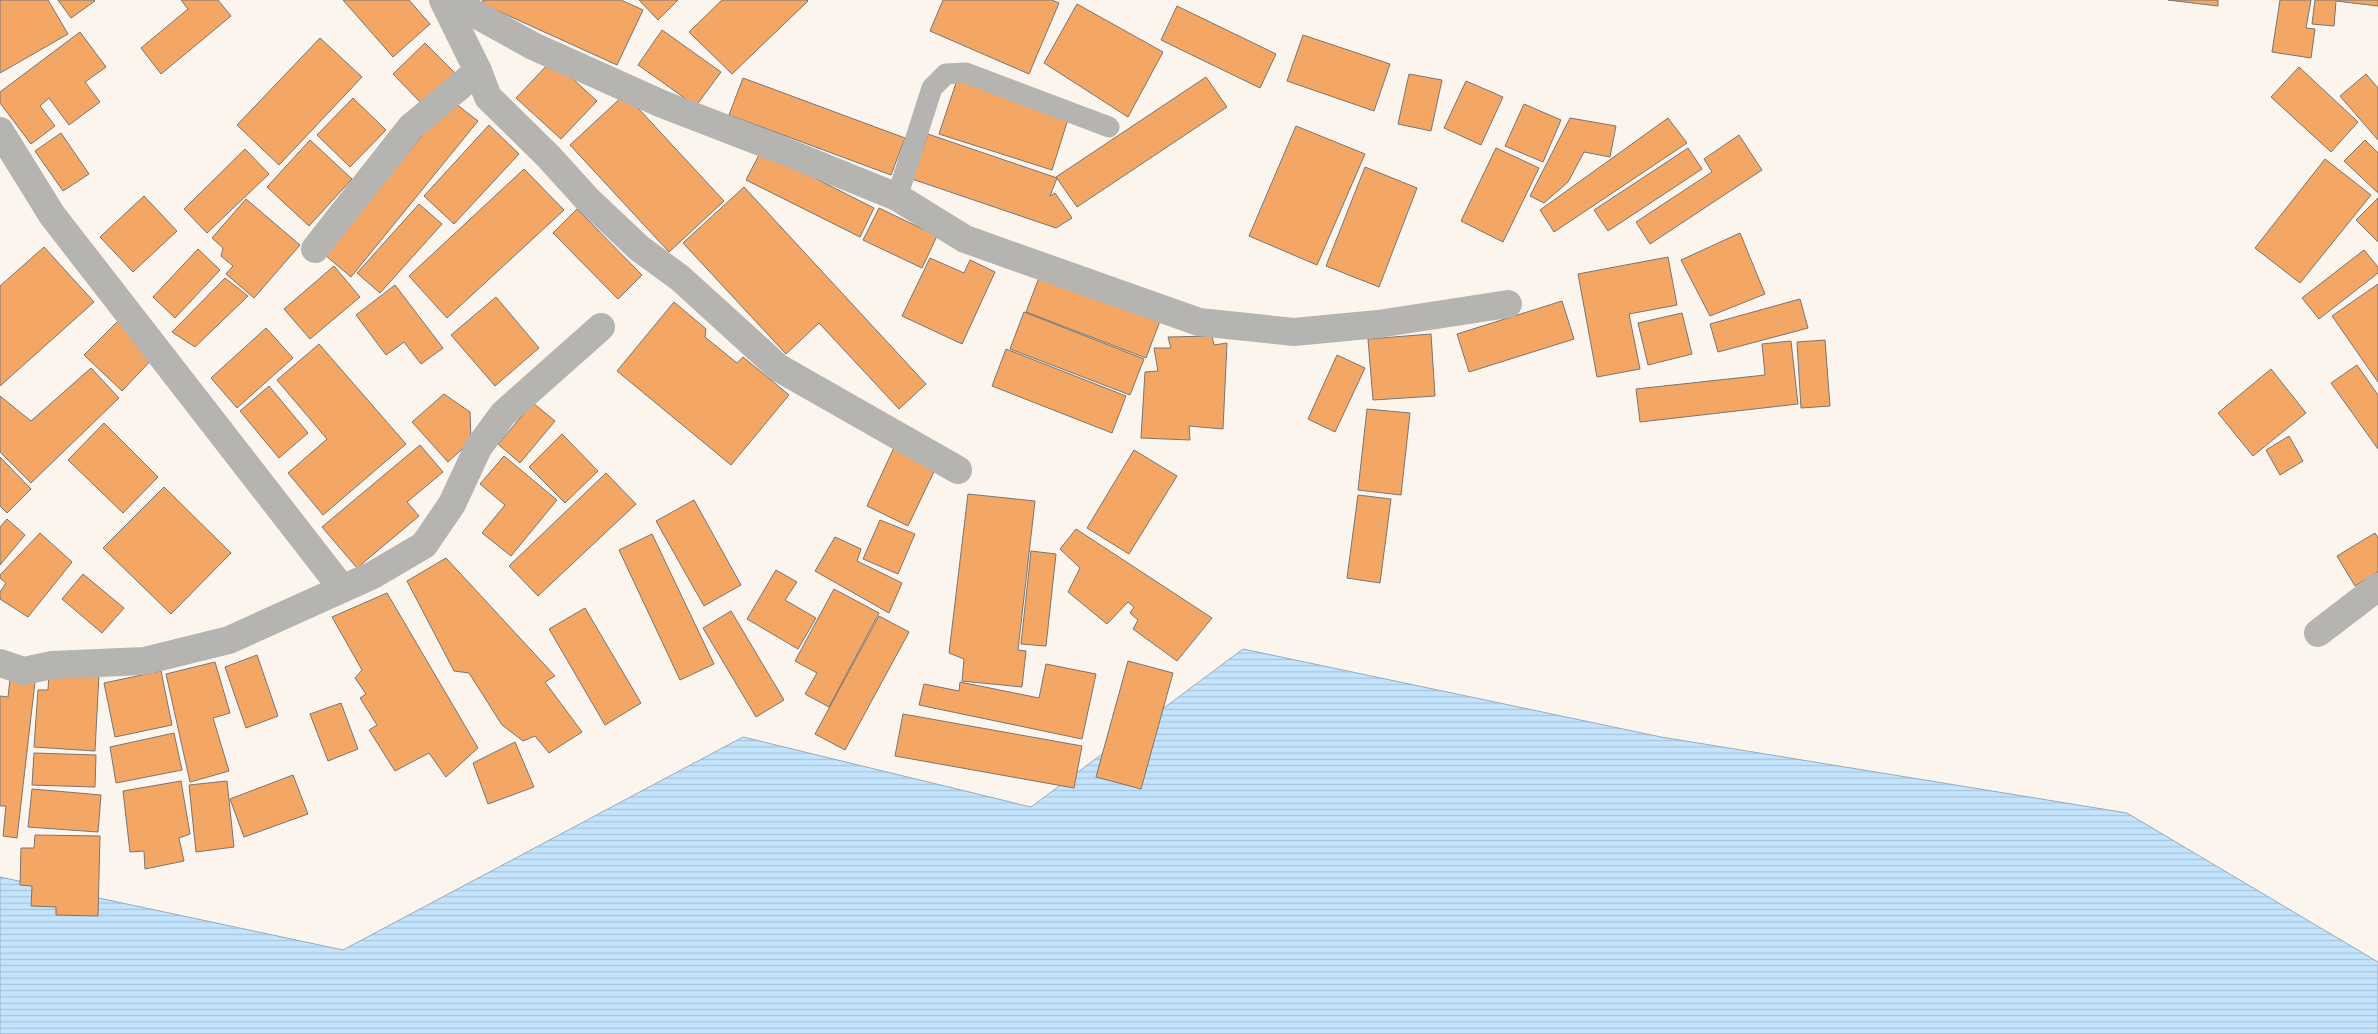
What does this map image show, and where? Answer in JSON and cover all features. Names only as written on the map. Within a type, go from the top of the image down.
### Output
[{"type":"street","points":[[443,0],[478,71],[488,97],[587,199],[639,248],[680,278],[779,368],[958,470]]},
{"type":"street","points":[[450,0],[533,46],[662,104],[779,148],[897,197],[965,239],[1199,322],[1294,332],[1378,324],[1508,304]]},
{"type":"street","points":[[315,249],[411,128],[478,71]]},
{"type":"street","points":[[0,131],[52,215],[341,587]]},
{"type":"street","points":[[0,663],[24,671],[52,665],[144,661],[229,640],[314,603],[341,587],[373,574],[424,545],[452,504],[478,448],[503,414],[601,327]]},
{"type":"street","points":[[2318,633],[2378,587]]},
{"type":"lane","points":[[897,197],[932,88],[946,74],[966,73],[1109,127]]},
{"type":"water","points":[[1243,649],[1661,737],[2127,813],[2378,962],[2378,1034],[0,1034],[0,877],[343,950],[743,737],[1031,807]]},
{"type":"building","points":[[0,0],[48,0],[68,34],[0,73]]},
{"type":"building","points":[[58,0],[94,0],[95,1],[71,18]]},
{"type":"building","points":[[181,0],[218,0],[231,16],[161,74],[141,48],[188,9]]},
{"type":"building","points":[[343,0],[409,0],[430,24],[393,57]]},
{"type":"building","points":[[482,0],[621,0],[643,10],[617,65],[485,5]]},
{"type":"building","points":[[639,0],[678,0],[658,20]]},
{"type":"building","points":[[722,0],[808,1],[732,74],[689,32]]},
{"type":"building","points":[[943,0],[1052,0],[1059,3],[1029,74],[930,31]]},
{"type":"building","points":[[2168,0],[2218,0],[2218,6]]},
{"type":"building","points":[[2280,0],[2311,0],[2306,28],[2315,29],[2311,58],[2272,52]]},
{"type":"building","points":[[2315,0],[2378,0],[2378,6],[2336,1],[2334,26],[2312,24]]},
{"type":"building","points":[[1077,4],[1163,52],[1128,117],[1044,63]]},
{"type":"building","points":[[1177,6],[1276,54],[1260,88],[1161,40]]},
{"type":"building","points":[[662,30],[721,72],[696,106],[638,65]]},
{"type":"building","points":[[80,32],[106,67],[85,82],[100,102],[69,125],[49,98],[40,106],[55,126],[31,144],[0,103],[0,92]]},
{"type":"building","points":[[1303,35],[1390,64],[1374,111],[1287,81]]},
{"type":"building","points":[[320,38],[362,77],[279,165],[237,125]]},
{"type":"building","points":[[425,43],[455,73],[423,105],[393,74]]},
{"type":"building","points":[[552,60],[597,101],[561,139],[516,98]]},
{"type":"building","points":[[2299,67],[2358,122],[2331,152],[2271,97]]},
{"type":"building","points":[[1409,74],[1442,80],[1431,131],[1398,124]]},
{"type":"building","points":[[2366,74],[2378,88],[2378,140],[2340,96]]},
{"type":"building","points":[[1206,77],[1227,107],[1077,207],[1056,177]]},
{"type":"building","points":[[743,78],[905,138],[891,175],[729,115]]},
{"type":"building","points":[[957,80],[1069,116],[1052,170],[939,134]]},
{"type":"building","points":[[1466,81],[1503,97],[1481,145],[1444,128]]},
{"type":"building","points":[[625,94],[724,201],[669,252],[570,145]]},
{"type":"building","points":[[353,98],[386,130],[350,167],[317,135]]},
{"type":"building","points":[[451,100],[478,121],[351,277],[325,255]]},
{"type":"building","points":[[1524,104],[1561,120],[1543,162],[1505,146]]},
{"type":"building","points":[[1570,118],[1616,126],[1610,157],[1584,152],[1568,182],[1544,203],[1530,196]]},
{"type":"building","points":[[1668,118],[1687,143],[1554,232],[1540,210]]},
{"type":"building","points":[[489,125],[519,154],[454,224],[424,196]]},
{"type":"building","points":[[1296,126],[1365,154],[1317,265],[1249,236]]},
{"type":"building","points":[[61,133],[89,174],[63,191],[35,151]]},
{"type":"building","points":[[928,134],[1057,178],[1050,196],[1055,193],[1072,218],[1056,228],[912,179]]},
{"type":"building","points":[[1739,135],[1762,170],[1650,244],[1636,222],[1712,172],[1704,159]]},
{"type":"building","points":[[310,140],[352,179],[309,226],[267,187]]},
{"type":"building","points":[[2365,140],[2378,153],[2378,193],[2344,161]]},
{"type":"building","points":[[1496,148],[1539,168],[1503,242],[1461,221]]},
{"type":"building","points":[[1688,148],[1702,169],[1608,231],[1594,210]]},
{"type":"building","points":[[245,149],[269,174],[207,233],[184,209]]},
{"type":"building","points":[[761,151],[874,208],[860,237],[746,180]]},
{"type":"building","points":[[2325,159],[2371,195],[2300,283],[2255,248]]},
{"type":"building","points":[[1365,167],[1417,188],[1379,287],[1326,266]]},
{"type":"building","points":[[524,169],[564,210],[447,318],[409,276]]},
{"type":"building","points":[[744,187],[926,384],[899,409],[819,323],[786,354],[683,243]]},
{"type":"building","points":[[144,196],[177,231],[133,272],[100,237]]},
{"type":"building","points":[[2378,198],[2378,242],[2356,220]]},
{"type":"building","points":[[246,199],[300,245],[254,298],[226,274],[233,266],[221,256],[223,248],[212,238]]},
{"type":"building","points":[[419,204],[442,224],[380,293],[357,273]]},
{"type":"building","points":[[879,208],[937,236],[922,268],[863,240]]},
{"type":"building","points":[[577,209],[642,275],[618,299],[553,233]]},
{"type":"building","points":[[1740,233],[1765,294],[1710,316],[1681,260]]},
{"type":"building","points":[[44,247],[94,302],[0,386],[0,286]]},
{"type":"building","points":[[198,249],[220,270],[175,318],[153,297]]},
{"type":"building","points":[[2364,250],[2378,267],[2378,273],[2319,319],[2302,298]]},
{"type":"building","points":[[1668,257],[1677,305],[1629,314],[1640,369],[1597,377],[1578,274]]},
{"type":"building","points":[[930,258],[964,273],[970,260],[995,272],[962,344],[902,316]]},
{"type":"building","points":[[334,266],[360,297],[310,339],[284,309]]},
{"type":"building","points":[[1040,275],[1160,321],[1146,358],[1026,312]]},
{"type":"building","points":[[225,278],[248,296],[195,347],[172,332]]},
{"type":"building","points":[[2378,284],[2378,382],[2332,316]]},
{"type":"building","points":[[395,285],[443,348],[421,364],[404,342],[386,355],[356,315]]},
{"type":"building","points":[[496,297],[539,348],[495,386],[451,335]]},
{"type":"building","points":[[1800,299],[1808,328],[1718,352],[1710,324]]},
{"type":"building","points":[[1562,301],[1574,339],[1469,372],[1457,334]]},
{"type":"building","points":[[674,302],[706,329],[705,337],[737,363],[743,357],[789,395],[731,465],[617,371]]},
{"type":"building","points":[[1024,312],[1144,359],[1130,395],[1010,349]]},
{"type":"building","points":[[1682,313],[1692,354],[1648,365],[1638,323]]},
{"type":"building","points":[[118,321],[155,356],[122,391],[84,355]]},
{"type":"building","points":[[266,328],[293,358],[237,408],[211,378]]},
{"type":"building","points":[[1431,334],[1435,396],[1373,400],[1368,339]]},
{"type":"building","points":[[1212,336],[1214,345],[1227,343],[1223,429],[1189,426],[1190,440],[1141,438],[1145,372],[1158,371],[1154,348],[1171,348],[1168,337]]},
{"type":"building","points":[[1825,340],[1830,406],[1801,408],[1797,342]]},
{"type":"building","points":[[1791,341],[1798,404],[1640,422],[1636,389],[1765,375],[1762,344]]},
{"type":"building","points":[[319,344],[406,444],[323,515],[288,473],[327,439],[277,380]]},
{"type":"building","points":[[1006,349],[1126,396],[1112,433],[992,386]]},
{"type":"building","points":[[1337,355],[1365,368],[1335,432],[1308,419]]},
{"type":"building","points":[[2357,365],[2378,395],[2378,449],[2331,383]]},
{"type":"building","points":[[91,368],[119,398],[31,483],[0,452],[0,396],[31,421]]},
{"type":"building","points":[[2271,369],[2306,413],[2253,456],[2218,413]]},
{"type":"building","points":[[269,386],[308,433],[279,458],[240,411]]},
{"type":"building","points":[[444,394],[470,412],[471,441],[448,462],[412,422]]},
{"type":"building","points":[[533,403],[555,421],[520,463],[498,444]]},
{"type":"building","points":[[1367,409],[1410,413],[1401,495],[1358,490]]},
{"type":"building","points":[[104,423],[158,477],[123,513],[68,460]]},
{"type":"building","points":[[562,434],[598,471],[565,503],[529,467]]},
{"type":"building","points":[[2289,436],[2303,461],[2280,475],[2266,450]]},
{"type":"building","points":[[897,441],[939,461],[908,526],[867,506]]},
{"type":"building","points":[[420,445],[443,472],[407,502],[419,516],[357,568],[322,527]]},
{"type":"building","points":[[1134,450],[1177,476],[1129,554],[1087,528]]},
{"type":"building","points":[[504,456],[557,500],[511,556],[482,533],[505,505],[480,484]]},
{"type":"building","points":[[0,457],[31,489],[7,513],[0,506]]},
{"type":"building","points":[[606,473],[636,504],[538,596],[509,566]]},
{"type":"building","points":[[164,487],[231,553],[171,614],[103,548]]},
{"type":"building","points":[[968,494],[1035,501],[1018,650],[1026,651],[1022,687],[962,681],[964,659],[949,653]]},
{"type":"building","points":[[1358,495],[1391,499],[1380,583],[1347,578]]},
{"type":"building","points":[[694,500],[741,585],[704,606],[656,521]]},
{"type":"building","points":[[7,519],[25,535],[0,565],[0,527]]},
{"type":"building","points":[[880,520],[915,534],[898,574],[863,559]]},
{"type":"building","points":[[1076,529],[1212,618],[1177,661],[1133,629],[1138,620],[1130,613],[1134,607],[1128,602],[1107,624],[1068,592],[1080,568],[1060,549]]},
{"type":"building","points":[[40,533],[72,562],[28,617],[0,599],[0,592],[6,583],[0,578],[0,575]]},
{"type":"building","points":[[2375,533],[2378,538],[2378,572],[2355,586],[2337,556]]},
{"type":"building","points":[[652,534],[714,664],[680,680],[619,550]]},
{"type":"building","points":[[835,537],[861,549],[857,561],[902,583],[889,613],[815,571]]},
{"type":"building","points":[[1031,551],[1056,554],[1046,646],[1021,644]]},
{"type":"building","points":[[446,558],[555,676],[545,682],[582,732],[549,753],[535,736],[523,741],[502,725],[469,673],[454,671],[407,581]]},
{"type":"building","points":[[776,570],[797,582],[785,600],[816,618],[798,649],[747,619]]},
{"type":"building","points":[[83,574],[124,608],[102,633],[62,599]]},
{"type":"building","points":[[834,589],[879,613],[829,707],[805,694],[817,673],[795,661]]},
{"type":"building","points":[[387,593],[478,748],[446,777],[429,753],[395,771],[369,730],[377,725],[360,698],[366,694],[355,678],[362,670],[332,617]]},
{"type":"building","points":[[585,608],[641,703],[605,725],[549,629]]},
{"type":"building","points":[[731,611],[784,700],[756,717],[703,628]]},
{"type":"building","points":[[879,616],[909,632],[845,750],[815,734]]},
{"type":"building","points":[[257,655],[278,716],[246,728],[225,667]]},
{"type":"building","points":[[1128,661],[1173,673],[1141,789],[1096,777]]},
{"type":"building","points":[[215,662],[230,713],[213,718],[229,771],[190,782],[166,674]]},
{"type":"building","points":[[1046,664],[1096,674],[1082,739],[919,705],[924,684],[959,691],[960,682],[1039,698]]},
{"type":"building","points":[[161,671],[172,725],[115,737],[104,683]]},
{"type":"building","points":[[49,672],[99,674],[95,751],[34,747],[38,690],[48,690]]},
{"type":"building","points":[[10,679],[35,682],[17,838],[3,836],[6,806],[0,806],[0,696],[8,697]]},
{"type":"building","points":[[341,703],[358,749],[328,761],[310,714]]},
{"type":"building","points":[[903,714],[1082,746],[1074,788],[895,756]]},
{"type":"building","points":[[174,733],[182,770],[116,783],[110,747]]},
{"type":"building","points":[[515,742],[534,787],[488,804],[473,763]]},
{"type":"building","points":[[34,753],[96,755],[95,787],[32,785]]},
{"type":"building","points":[[293,775],[308,814],[244,837],[230,799]]},
{"type":"building","points":[[181,781],[190,834],[179,838],[184,861],[145,869],[144,851],[130,852],[123,791]]},
{"type":"building","points":[[227,781],[234,847],[196,852],[189,785]]},
{"type":"building","points":[[32,789],[101,795],[98,832],[28,827]]},
{"type":"building","points":[[35,835],[100,836],[98,916],[56,915],[56,907],[31,906],[32,886],[20,885],[21,848],[34,848]]}]
